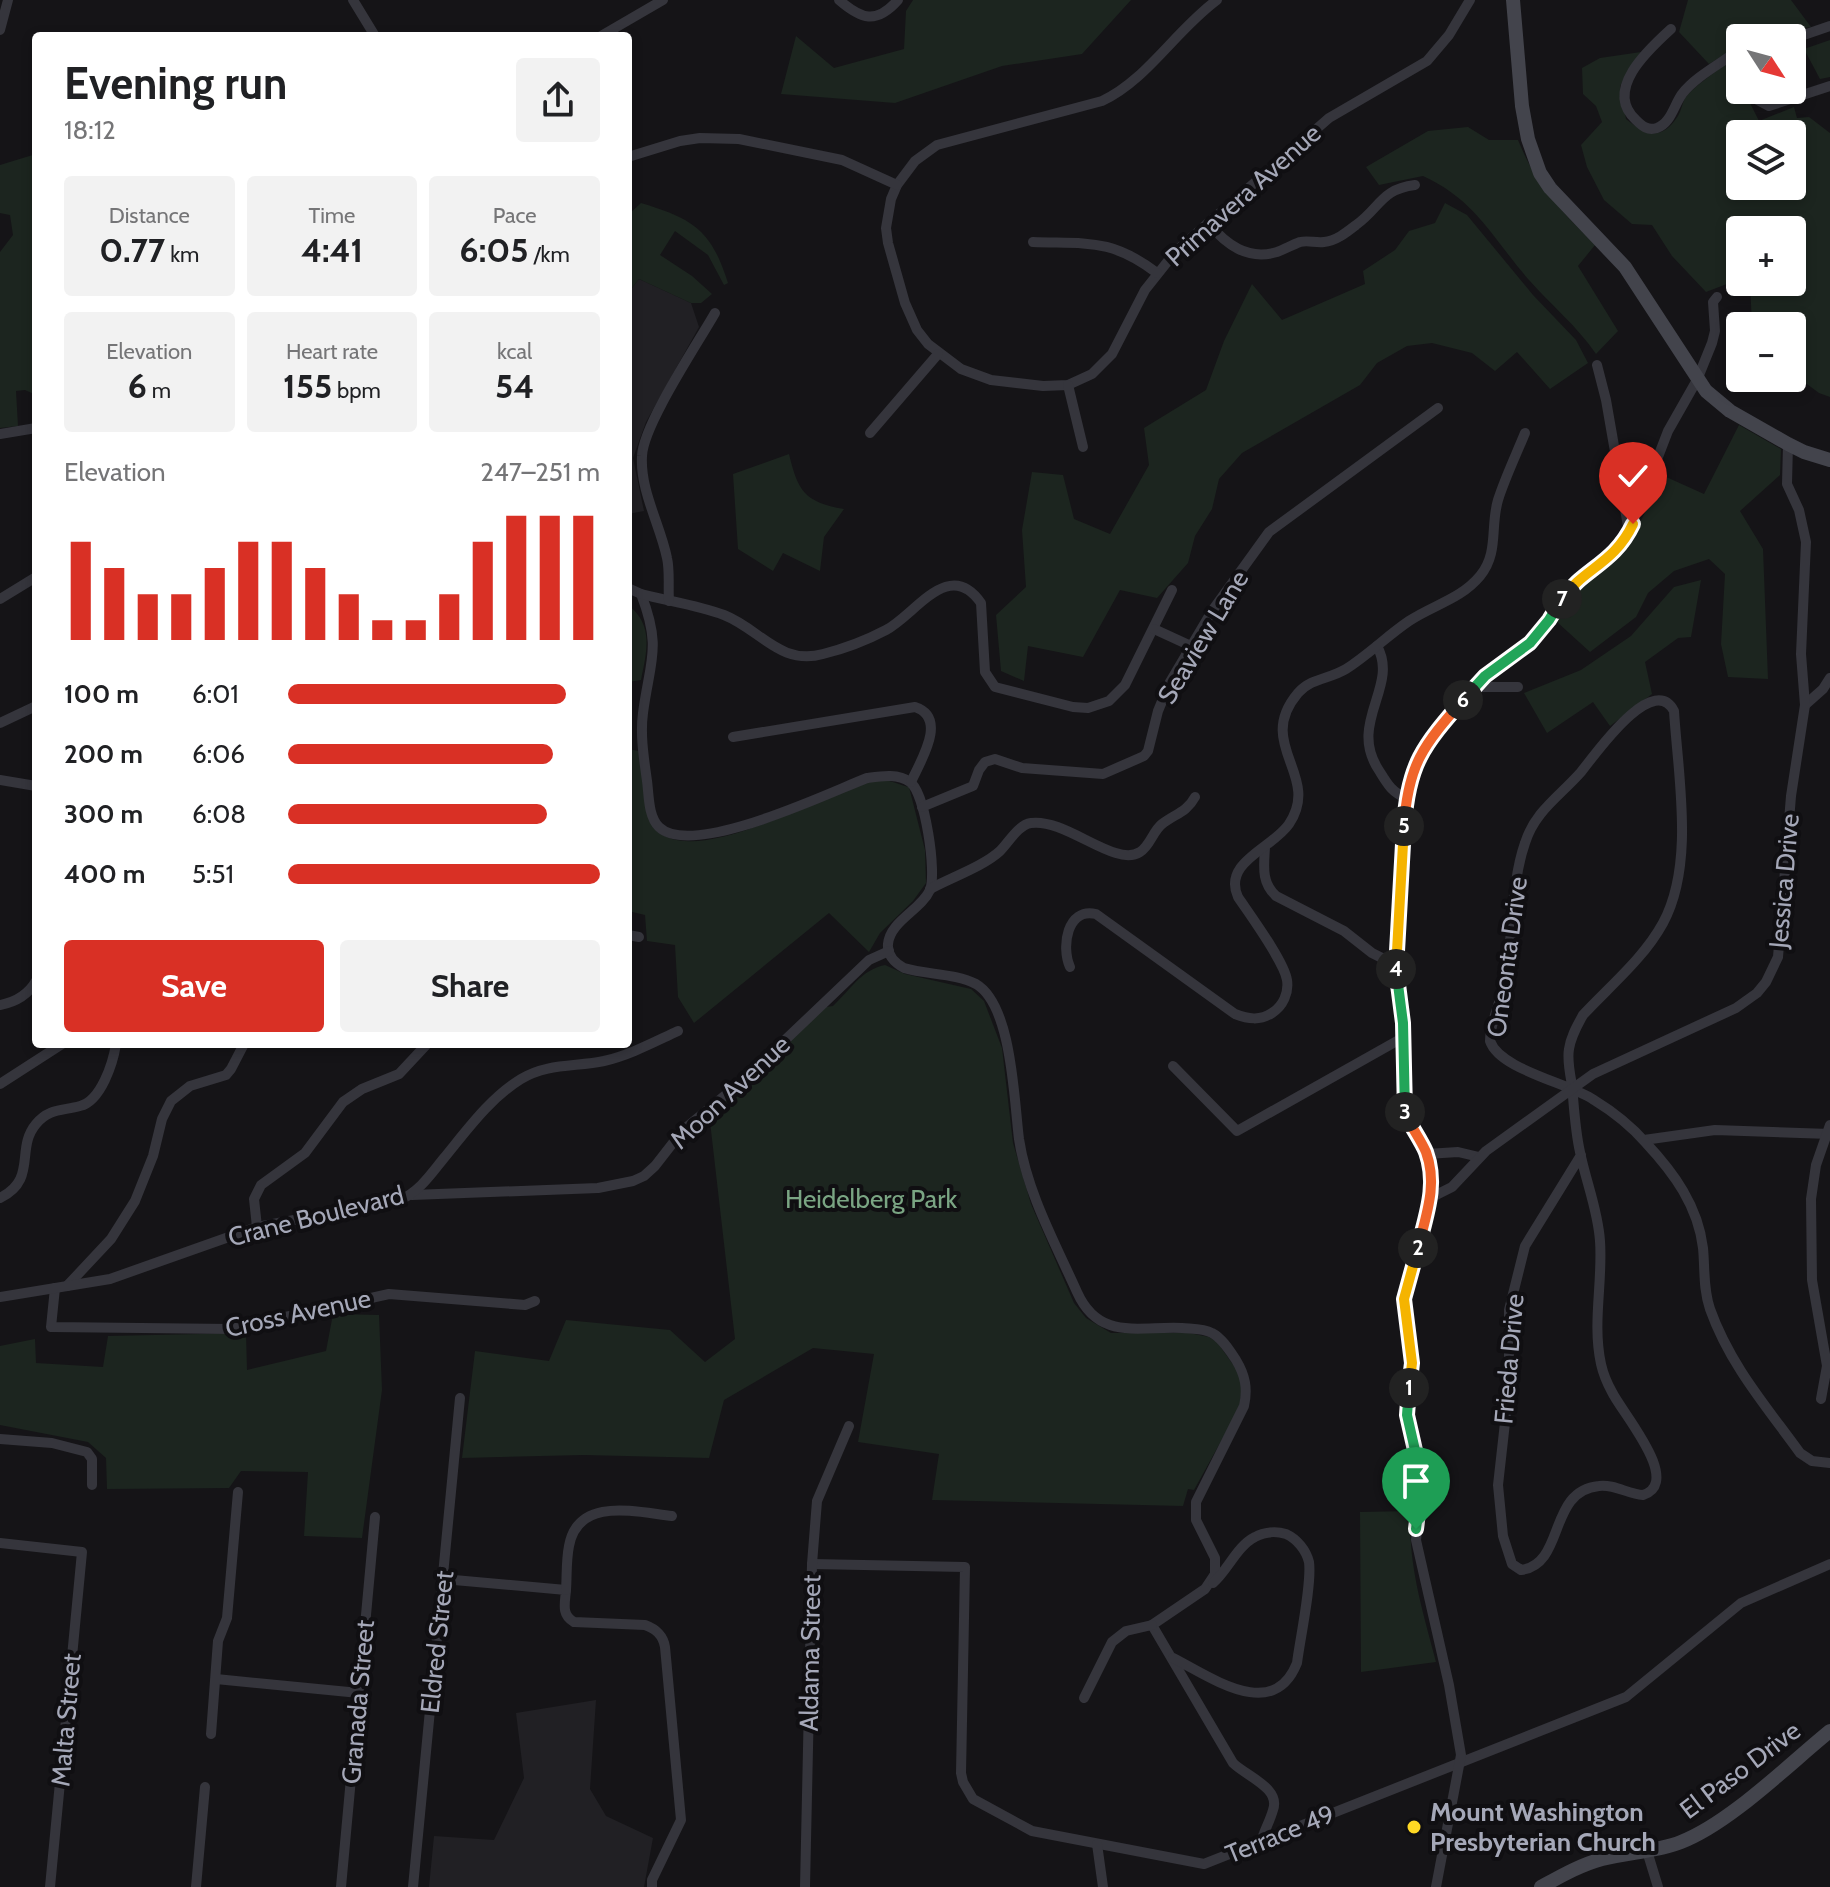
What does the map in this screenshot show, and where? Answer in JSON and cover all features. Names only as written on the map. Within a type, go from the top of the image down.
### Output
[{"type":"street","points":[[0,30],[8,0]]},
{"type":"street","points":[[353,0],[373,32]]},
{"type":"street","points":[[608,32],[663,0]]},
{"type":"street","points":[[839,0],[858,16],[868,18],[882,13],[898,0]]},
{"type":"street","points":[[1083,447],[1068,385],[1043,386],[991,380],[961,369],[938,354],[917,330],[888,243],[887,214],[897,185],[915,161],[937,145],[1114,96],[1134,81],[1183,27],[1217,0]]},
{"type":"street","name":"Primavera Avenue","points":[[1068,385],[1092,374],[1112,354],[1145,290],[1176,251],[1329,118],[1427,61],[1449,35],[1470,0]]},
{"type":"street","points":[[1513,0],[1522,106],[1528,139],[1540,173],[1550,188],[1625,267],[1697,380],[1730,411],[1788,444],[1830,460]]},
{"type":"street","points":[[1806,34],[1830,26]]},
{"type":"street","points":[[1671,29],[1646,52],[1626,83],[1625,99],[1630,115],[1644,128],[1655,129],[1666,122],[1682,94],[1726,59]]},
{"type":"street","points":[[1806,94],[1830,86]]},
{"type":"street","points":[[632,156],[680,141],[739,139],[842,160],[859,165],[897,185]]},
{"type":"street","points":[[1208,223],[1222,240],[1240,251],[1262,255],[1273,253],[1302,242],[1330,241],[1359,223],[1387,194],[1415,185]]},
{"type":"street","points":[[1033,242],[1115,247],[1157,273]]},
{"type":"street","points":[[1436,1887],[1461,1755],[1449,1685],[1416,1540],[1422,1481],[1407,1415],[1412,1363],[1404,1299],[1432,1197],[1427,1154],[1405,1114],[1404,1037],[1396,965],[1409,780],[1422,750],[1474,687],[1530,643],[1567,591],[1613,554],[1629,532],[1668,431],[1697,380],[1715,331],[1713,302],[1717,297]]},
{"type":"street","points":[[669,601],[667,559],[653,517],[642,452],[656,415],[715,313]]},
{"type":"street","points":[[870,433],[938,354]]},
{"type":"street","points":[[1597,365],[1629,532]]},
{"type":"street","name":"Seaview Lane","points":[[922,807],[973,786],[985,762],[995,759],[1022,768],[1103,774],[1144,756],[1164,696],[1191,646],[1212,611],[1269,532],[1438,408]]},
{"type":"street","points":[[0,434],[32,429]]},
{"type":"street","points":[[1070,967],[1066,959],[1069,926],[1078,916],[1096,914],[1235,1014],[1252,1019],[1276,1010],[1285,997],[1287,980],[1238,897],[1234,884],[1238,869],[1288,826],[1297,805],[1298,782],[1282,742],[1283,723],[1293,700],[1306,685],[1346,669],[1413,618],[1467,588],[1487,566],[1494,544],[1498,500],[1525,433]]},
{"type":"street","name":"Jessica Drive","points":[[1432,1197],[1452,1187],[1479,1157],[1593,1074],[1736,1008],[1757,993],[1778,957],[1791,796],[1805,705],[1801,654],[1806,542],[1799,510],[1787,484],[1788,444]]},
{"type":"street","points":[[0,599],[32,579]]},
{"type":"street","points":[[632,590],[727,616],[781,652],[809,658],[887,630],[933,593],[956,585],[975,595],[981,603],[985,672],[995,687],[1088,708],[1109,701],[1119,693],[1172,590]]},
{"type":"street","points":[[641,594],[652,622],[654,637],[654,657],[643,717],[645,763],[651,814],[661,829],[674,836],[693,837],[731,830],[867,778],[885,776],[911,782],[919,791],[932,873],[930,889]]},
{"type":"street","points":[[1154,629],[1191,646]]},
{"type":"street","points":[[1377,646],[1383,658],[1378,694],[1367,727],[1369,752],[1393,792],[1406,798]]},
{"type":"street","points":[[1805,705],[1830,678]]},
{"type":"street","points":[[1474,687],[1518,687]]},
{"type":"street","name":"Oneonta Drive","points":[[1572,1089],[1568,1052],[1576,1027],[1583,1015],[1653,939],[1667,915],[1677,888],[1682,849],[1674,711],[1667,702],[1655,701],[1642,707],[1622,723],[1578,775],[1539,814],[1524,845],[1506,977],[1490,1041],[1503,1058],[1593,1099],[1644,1140],[1674,1176],[1693,1210],[1703,1246],[1709,1305],[1745,1379],[1800,1453],[1812,1461],[1830,1463]]},
{"type":"street","points":[[733,737],[915,707],[926,711],[932,721],[930,737],[911,782]]},
{"type":"street","points":[[0,723],[32,708]]},
{"type":"street","points":[[0,780],[32,785]]},
{"type":"street","points":[[1195,797],[1191,805],[1162,824],[1141,851],[1132,855],[1116,855],[1074,832],[1034,822],[1019,830],[997,853],[930,889],[890,935],[889,951],[898,965],[904,968],[975,984],[989,996],[1008,1045],[1020,1143],[1036,1201],[1087,1309],[1113,1328],[1199,1329],[1212,1333],[1241,1368],[1248,1390],[1244,1406],[1196,1502],[1196,1520],[1216,1567],[1212,1582],[1205,1589]]},
{"type":"street","points":[[1265,847],[1264,875],[1270,891],[1344,931],[1372,953],[1396,965]]},
{"type":"street","name":"Moon Avenue","points":[[410,1195],[598,1188],[644,1176],[683,1130],[740,1083],[869,960],[889,951]]},
{"type":"street","points":[[0,1005],[18,1000],[32,986]]},
{"type":"street","name":"Crane Boulevard","points":[[0,1297],[110,1279],[257,1227],[400,1200],[421,1186],[474,1121],[524,1077],[550,1067],[615,1058],[678,1031]]},
{"type":"street","points":[[1173,1066],[1237,1131],[1404,1037]]},
{"type":"street","points":[[0,1084],[56,1048]]},
{"type":"street","points":[[0,1198],[21,1179],[26,1166],[28,1139],[35,1125],[49,1113],[82,1106],[91,1100],[115,1048]]},
{"type":"street","points":[[67,1286],[111,1239],[135,1201],[171,1101],[190,1086],[226,1075],[242,1048]]},
{"type":"street","points":[[257,1227],[254,1199],[261,1185],[305,1153],[343,1102],[362,1089],[399,1074],[423,1048]]},
{"type":"street","points":[[1572,1089],[1581,1155]]},
{"type":"street","points":[[1644,1140],[1715,1130],[1829,1131],[1816,1165],[1811,1199],[1812,1280],[1827,1366],[1821,1399]]},
{"type":"street","points":[[1427,1154],[1458,1152],[1479,1157]]},
{"type":"street","name":"Frieda Drive","points":[[1581,1155],[1593,1194],[1599,1232],[1601,1361],[1612,1392],[1650,1454],[1658,1476],[1654,1489],[1643,1495],[1600,1486],[1581,1492],[1564,1509],[1541,1562],[1525,1570],[1517,1568],[1508,1554],[1500,1519],[1498,1485],[1508,1397],[1509,1310],[1525,1246],[1581,1155]]},
{"type":"street","name":"Cross Avenue","points":[[55,1288],[51,1327],[231,1329],[389,1294],[525,1305],[535,1301]]},
{"type":"street","name":"Eldred Street","points":[[413,1887],[460,1398]]},
{"type":"street","name":"Aldama Street","points":[[805,1887],[812,1564],[817,1501],[849,1426]]},
{"type":"street","points":[[0,1439],[52,1443],[87,1452],[92,1459],[92,1485]]},
{"type":"street","points":[[211,1734],[218,1641],[227,1618],[238,1492]]},
{"type":"street","points":[[652,1887],[652,1880],[681,1820],[665,1647],[659,1632],[645,1625],[576,1622],[569,1619],[564,1611],[569,1542],[578,1525],[594,1513],[612,1509],[672,1516]]},
{"type":"street","name":"Granada Street","points":[[341,1887],[375,1517]]},
{"type":"street","points":[[1084,1698],[1112,1642],[1126,1631],[1152,1625],[1205,1589],[1227,1569],[1245,1544],[1259,1534],[1277,1532],[1300,1544],[1309,1562],[1309,1572],[1297,1663],[1287,1682],[1271,1692],[1250,1694],[1171,1657]]},
{"type":"street","name":"Malta Street","points":[[0,1543],[82,1552],[50,1887]]},
{"type":"street","name":"Terrace 49","points":[[812,1564],[965,1567],[961,1773],[967,1792],[980,1805],[1032,1831],[1204,1864],[1626,1697],[1741,1603],[1830,1564]]},
{"type":"street","points":[[443,1579],[566,1590]]},
{"type":"street","points":[[1152,1625],[1233,1763],[1244,1775],[1267,1787],[1274,1798],[1274,1809],[1261,1842]]},
{"type":"street","points":[[216,1679],[359,1693]]},
{"type":"street","name":"El Paso Drive","points":[[1541,1887],[1577,1866],[1680,1842],[1717,1823],[1830,1731]]},
{"type":"street","points":[[196,1887],[205,1787]]},
{"type":"street","points":[[1097,1844],[1103,1887]]},
{"type":"street","points":[[1647,1851],[1658,1887]]},
{"type":"shaded area","points":[[639,279],[691,303],[699,327],[646,422],[633,458],[644,511],[632,513],[632,288]]},
{"type":"shaded area","points":[[596,1700],[590,1789],[606,1816],[653,1838],[644,1887],[429,1887],[434,1836],[494,1840],[524,1778],[516,1713]]},
{"type":"green space","points":[[913,0],[1131,0],[1082,54],[1002,66],[895,103],[781,94],[796,36],[834,68],[904,49],[906,11]]},
{"type":"green space","points":[[1688,0],[1791,0],[1811,27],[1806,28],[1806,24],[1726,24],[1726,54],[1709,64],[1679,32]]},
{"type":"green space","points":[[1830,40],[1830,77],[1820,79],[1806,48]]},
{"type":"green space","points":[[1641,52],[1620,86],[1626,119],[1647,132],[1659,133],[1666,130],[1678,116],[1685,98],[1726,65],[1726,104],[1750,104],[1758,120],[1726,120],[1726,200],[1806,200],[1806,120],[1762,120],[1794,107],[1797,118],[1809,117],[1830,133],[1830,397],[1806,383],[1806,312],[1751,312],[1751,296],[1806,296],[1806,216],[1726,216],[1726,284],[1706,292],[1672,256],[1652,225],[1632,224],[1604,200],[1587,167],[1581,145],[1602,122],[1596,106],[1583,94],[1582,68],[1600,58]]},
{"type":"green space","points":[[1468,127],[1489,140],[1518,140],[1542,185],[1595,245],[1578,266],[1618,331],[1596,354],[1457,197],[1423,176],[1379,185],[1366,167],[1428,131]]},
{"type":"green space","points":[[32,155],[32,393],[16,391],[18,426],[0,428],[0,252],[13,235],[10,215],[0,213],[0,165]]},
{"type":"green space","points":[[641,203],[674,215],[698,229],[715,250],[728,283],[724,285],[708,255],[675,231],[660,255],[692,276],[712,294],[701,303],[691,303],[639,279],[632,288],[632,211]]},
{"type":"green space","points":[[1445,203],[1467,215],[1533,295],[1576,340],[1588,363],[1550,389],[1517,352],[1495,371],[1472,353],[1432,343],[1407,346],[1377,363],[1360,385],[1242,453],[1219,479],[1212,509],[1195,536],[1188,563],[1157,598],[1120,590],[1083,657],[1028,646],[1024,681],[1001,671],[996,615],[1026,587],[1022,530],[1032,472],[1063,475],[1074,519],[1110,534],[1149,465],[1144,428],[1206,390],[1224,341],[1252,284],[1282,320],[1365,284],[1363,271],[1395,250],[1409,231],[1435,223]]},
{"type":"green space","points":[[1739,425],[1781,449],[1780,475],[1740,511],[1763,549],[1768,679],[1728,677],[1721,644],[1725,574],[1709,559],[1674,571],[1648,593],[1636,617],[1590,652],[1557,622],[1576,592],[1625,551],[1664,476],[1704,494]]},
{"type":"green space","points":[[789,454],[805,493],[820,503],[844,509],[824,537],[820,571],[783,553],[773,571],[738,549],[733,474]]},
{"type":"green space","points":[[1701,580],[1691,637],[1678,638],[1645,662],[1652,694],[1610,726],[1593,702],[1547,733],[1524,693],[1581,670],[1631,636],[1674,587]]},
{"type":"green space","points":[[632,609],[645,630],[641,680],[632,681]]},
{"type":"green space","points":[[632,750],[639,751],[651,823],[669,838],[694,841],[726,836],[880,780],[909,787],[925,850],[926,883],[913,901],[880,933],[869,952],[829,913],[694,1023],[678,997],[675,945],[647,941],[645,915],[632,912]]},
{"type":"green space","name":"Heidelberg Park","points":[[885,965],[905,974],[971,989],[984,1001],[1002,1048],[1013,1143],[1031,1204],[1074,1303],[1086,1318],[1111,1333],[1189,1333],[1209,1337],[1217,1342],[1239,1373],[1242,1382],[1240,1407],[1194,1490],[1188,1489],[1183,1506],[932,1500],[939,1454],[858,1442],[874,1354],[813,1348],[724,1400],[709,1458],[584,1455],[462,1458],[475,1351],[549,1361],[566,1320],[670,1330],[705,1362],[735,1339],[709,1113],[826,1007],[833,1006],[869,971]]},
{"type":"green space","points":[[333,1314],[379,1315],[382,1390],[362,1538],[304,1536],[308,1472],[241,1471],[229,1488],[107,1489],[106,1458],[88,1442],[0,1425],[0,1346],[35,1339],[36,1363],[103,1367],[108,1336],[246,1333],[247,1370],[326,1351]]},
{"type":"green space","points":[[1411,1511],[1414,1568],[1436,1662],[1361,1672],[1360,1512]]},
{"type":"place","name":"Mount Washington Presbyterian Church","points":[[1414,1827]]},
{"type":"route","points":[[1416,1529],[1422,1481],[1407,1415],[1412,1363],[1404,1299],[1432,1197],[1427,1154],[1405,1114],[1403,1023],[1397,975],[1396,948],[1409,780],[1432,735],[1485,676],[1530,643],[1567,591],[1613,554],[1633,524]]}]
